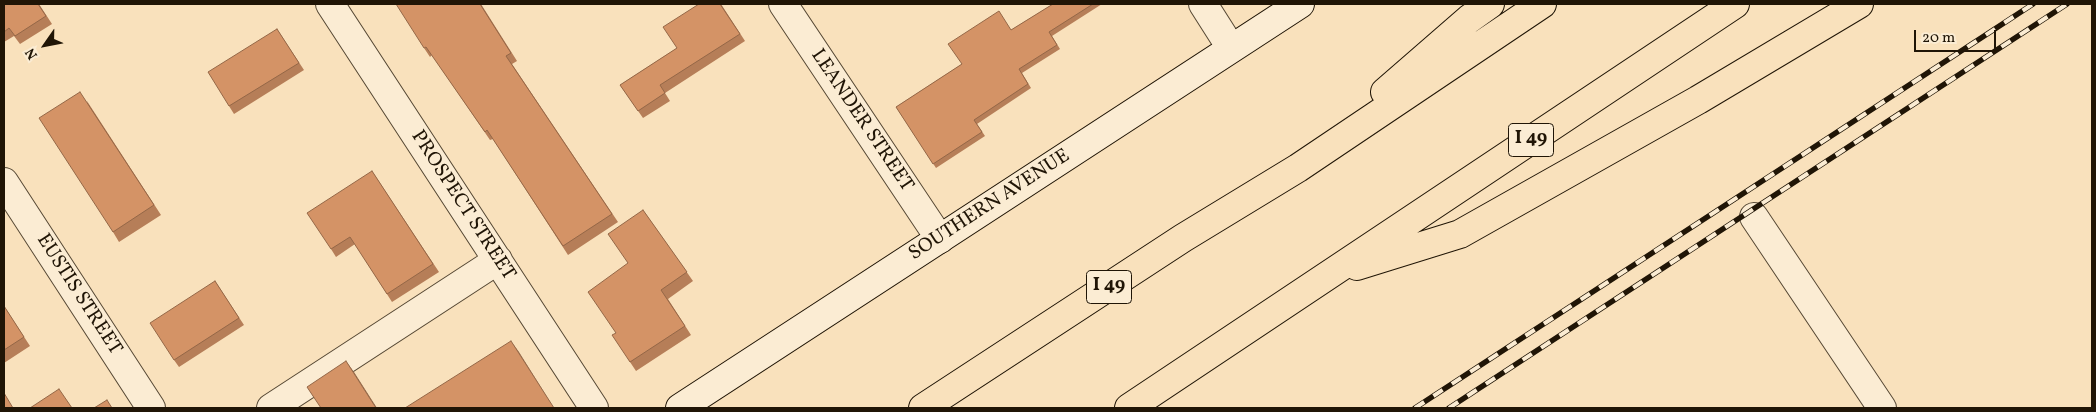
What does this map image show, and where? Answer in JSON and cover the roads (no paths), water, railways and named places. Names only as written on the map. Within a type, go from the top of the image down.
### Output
[{"type":"highway","points":[[1298,168],[1469,19],[1490,4]]},
{"type":"highway","name":"I 49","points":[[923,408],[1183,238],[1298,168],[1542,4]]},
{"type":"highway","name":"I 49","points":[[1129,408],[1736,4]]},
{"type":"highway","points":[[1326,276],[1460,234],[1698,100],[1859,4]]},
{"type":"street","name":"PROSPECT STREET","points":[[330,4],[594,408]]},
{"type":"street","name":"LEANDER STREET","points":[[783,4],[940,239]]},
{"type":"street","points":[[1203,4],[1231,48]]},
{"type":"street","name":"SOUTHERN AVENUE","points":[[680,408],[1300,4]]},
{"type":"street","name":"EUSTIS STREET","points":[[4,182],[152,408]]},
{"type":"street","points":[[1754,217],[1882,408]]},
{"type":"street","points":[[271,408],[498,260]]},
{"type":"railway","points":[[1415,408],[2033,4]]},
{"type":"railway","points":[[1449,408],[2067,4]]}]
